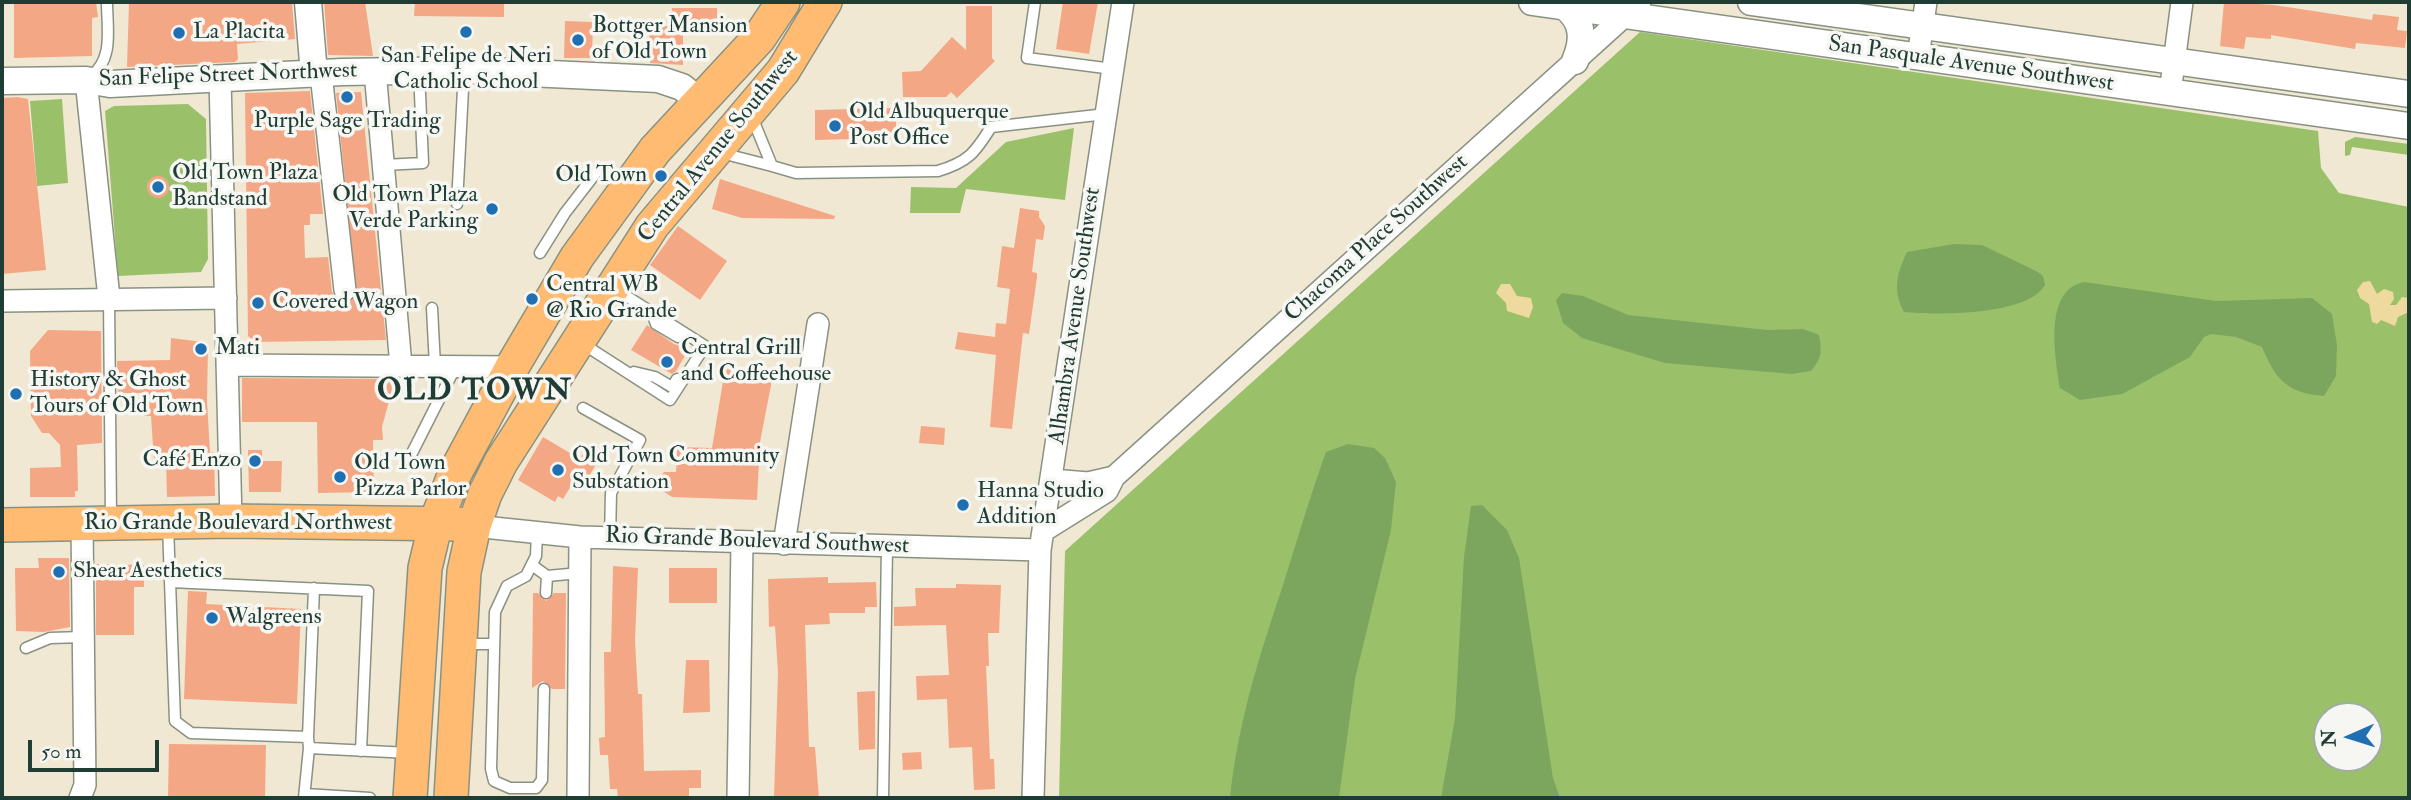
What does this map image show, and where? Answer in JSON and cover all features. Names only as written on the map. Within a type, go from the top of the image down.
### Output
[{"type":"main road","points":[[410,798],[425,568],[436,522],[454,473],[512,367],[578,257],[654,150],[760,38],[783,2]]},
{"type":"main road","name":"Central Avenue Southwest","points":[[452,798],[464,572],[474,526],[485,494],[501,462],[652,226],[789,63],[825,2]]},
{"type":"main road","name":"Rio Grande Boulevard Northwest","points":[[2,525],[231,521],[436,522],[474,526]]},
{"type":"street","points":[[308,2],[345,290]]},
{"type":"street","name":"Alhambra Avenue Southwest","points":[[1033,798],[1041,540],[1123,2]]},
{"type":"street","name":"San Pasquale Avenue Southwest","points":[[1532,2],[1665,11],[1918,57],[2170,93],[2343,100],[2409,94]]},
{"type":"street","name":"San Pasquale Avenue Southwest","points":[[1751,2],[1924,14],[2174,61],[2343,100],[2409,126]]},
{"type":"street","points":[[2170,93],[2182,2]]},
{"type":"street","points":[[1564,6],[1577,19],[1581,29],[1580,48],[1574,61]]},
{"type":"street","name":"Chacoma Place Southwest","points":[[1041,540],[1107,491],[1114,477],[1633,8]]},
{"type":"street","points":[[1918,57],[1924,14]]},
{"type":"street","name":"San Felipe Street Northwest","points":[[2,81],[86,80],[110,84],[375,71],[464,70],[658,79],[682,87],[700,102]]},
{"type":"street","points":[[375,71],[401,366]]},
{"type":"street","points":[[220,78],[231,521]]},
{"type":"street","points":[[86,80],[109,298]]},
{"type":"street","points":[[2,301],[226,298]]},
{"type":"street","points":[[784,544],[818,324]]},
{"type":"street","points":[[227,365],[512,367]]},
{"type":"street","points":[[1052,480],[1088,483],[1114,477]]},
{"type":"street","points":[[80,798],[85,785],[83,637],[96,525]]},
{"type":"street","name":"Rio Grande Boulevard Southwest","points":[[474,526],[580,537],[887,547],[1041,540]]},
{"type":"street","points":[[578,798],[580,537]]},
{"type":"street","points":[[738,798],[742,543]]},
{"type":"lane","points":[[86,80],[102,68],[107,58],[107,2]]},
{"type":"lane","points":[[1035,2],[1027,58],[1113,69]]},
{"type":"lane","points":[[457,204],[464,70]]},
{"type":"lane","points":[[384,165],[424,163],[419,71]]},
{"type":"lane","points":[[748,110],[772,166]]},
{"type":"lane","points":[[719,144],[733,156],[796,173],[938,171],[960,164],[976,152],[991,127],[1106,114]]},
{"type":"lane","points":[[540,253],[565,213],[599,169]]},
{"type":"lane","points":[[578,341],[670,400],[705,346],[611,287]]},
{"type":"lane","points":[[96,525],[109,298]]},
{"type":"lane","points":[[410,457],[445,366],[432,308]]},
{"type":"lane","points":[[583,408],[640,440],[611,493],[610,538]]},
{"type":"lane","points":[[169,522],[175,720],[191,733],[309,743],[361,751],[413,753]]},
{"type":"lane","points":[[537,533],[536,556],[526,576],[507,586],[495,612],[491,769],[494,781],[510,788],[536,788],[542,780],[544,688]]},
{"type":"lane","points":[[883,798],[887,547]]},
{"type":"lane","points":[[531,565],[547,576],[580,573]]},
{"type":"lane","points":[[546,593],[547,576]]},
{"type":"lane","points":[[170,582],[368,590],[361,751]]},
{"type":"lane","points":[[314,588],[309,743],[304,796],[370,798]]},
{"type":"lane","points":[[26,648],[50,638],[83,637]]},
{"type":"lane","points":[[460,644],[494,644]]},
{"type":"green space","points":[[1640,32],[2318,131],[2321,168],[2339,193],[2409,207],[2409,798],[1059,798],[1065,551]]},
{"type":"green space","points":[[62,99],[68,183],[37,186],[30,101]]},
{"type":"green space","points":[[188,104],[206,119],[208,259],[201,272],[118,276],[105,111],[114,106]]},
{"type":"green space","points":[[1074,128],[1065,200],[966,189],[960,213],[910,213],[911,187],[956,188],[1006,142]]},
{"type":"green space","points":[[2355,137],[2409,144],[2409,155],[2352,147],[2350,155],[2345,156],[2345,142]]},
{"type":"green space","points":[[1954,244],[1982,245],[2036,271],[2043,276],[2045,285],[2035,295],[2020,303],[2001,308],[1958,313],[1904,312],[1898,296],[1897,282],[1907,252]]},
{"type":"green space","points":[[2084,282],[2216,301],[2312,298],[2332,314],[2337,345],[2336,376],[2324,396],[2301,392],[2284,383],[2272,368],[2262,347],[2236,337],[2211,334],[2204,337],[2190,357],[2122,394],[2080,400],[2060,388],[2055,326],[2062,298],[2071,288]]},
{"type":"green space","points":[[1562,293],[1583,296],[1628,315],[1767,330],[1803,329],[1819,335],[1820,354],[1811,371],[1792,374],[1665,363],[1582,338],[1563,323],[1556,300]]},
{"type":"green space","points":[[1348,444],[1374,448],[1385,458],[1396,482],[1391,530],[1355,679],[1339,798],[1230,798],[1238,743],[1250,690],[1314,485],[1326,452]]},
{"type":"green space","points":[[1482,505],[1507,530],[1519,558],[1553,778],[1560,798],[1441,798],[1455,718],[1464,557],[1471,506]]},
{"type":"sand","points":[[2370,281],[2377,294],[2384,289],[2393,292],[2394,299],[2390,305],[2396,305],[2402,297],[2409,298],[2409,312],[2398,317],[2395,326],[2381,320],[2377,324],[2372,322],[2369,304],[2360,298],[2357,290],[2363,282]]},
{"type":"sand","points":[[1501,284],[1510,284],[1517,296],[1531,298],[1533,307],[1529,318],[1507,311],[1506,303],[1496,293]]},
{"type":"building","points":[[14,2],[96,2],[98,17],[92,18],[92,56],[14,58]]},
{"type":"building","name":"La Placita","points":[[129,2],[292,2],[295,39],[237,44],[238,59],[235,62],[127,67]]},
{"type":"building","points":[[324,2],[365,2],[373,56],[328,55]]},
{"type":"building","points":[[415,2],[504,2],[504,17],[414,16]]},
{"type":"building","points":[[1063,2],[1098,2],[1089,54],[1056,49]]},
{"type":"building","points":[[2224,2],[2274,5],[2372,20],[2373,14],[2399,17],[2397,30],[2407,31],[2405,48],[2356,43],[2355,49],[2271,35],[2271,39],[2246,37],[2244,49],[2220,46]]},
{"type":"building","points":[[966,6],[992,6],[992,58],[995,61],[957,98],[951,92],[946,97],[903,97],[902,72],[921,71],[952,37],[966,50]]},
{"type":"building","points":[[672,8],[717,8],[717,21],[712,26],[671,26]]},
{"type":"building","name":"Bottger Mansion of Old Town","points":[[565,21],[593,22],[592,58],[564,58]]},
{"type":"building","points":[[660,26],[683,26],[683,65],[650,63],[649,35],[660,35]]},
{"type":"building","points":[[310,91],[323,214],[310,214],[310,225],[304,225],[305,258],[328,257],[332,292],[339,302],[347,303],[357,296],[336,93],[361,92],[386,340],[254,342],[248,336],[245,93]]},
{"type":"building","points":[[2,98],[28,99],[46,270],[2,274]]},
{"type":"building","points":[[896,108],[896,138],[815,140],[815,110]]},
{"type":"building","name":"Old Town Plaza Bandstand","points":[[158,176],[166,179],[169,187],[166,195],[158,198],[150,195],[147,187],[150,179]]},
{"type":"building","points":[[720,179],[835,216],[834,219],[742,218],[712,209]]},
{"type":"building","points":[[1020,208],[1039,211],[1039,217],[1045,226],[1043,240],[1036,239],[1032,272],[1037,273],[1037,277],[1029,334],[1023,333],[1012,429],[990,427],[996,355],[955,349],[958,332],[995,337],[996,323],[1006,324],[1010,289],[997,287],[1002,246],[1014,248]]},
{"type":"building","points":[[678,226],[727,261],[700,300],[650,265]]},
{"type":"building","name":"Central Grill and Coffeehouse","points":[[647,325],[674,344],[689,349],[672,374],[631,350]]},
{"type":"building","points":[[48,330],[101,331],[102,443],[77,445],[78,491],[75,491],[75,497],[30,497],[30,468],[61,467],[60,445],[49,433],[42,433],[31,416],[30,351]]},
{"type":"building","points":[[171,338],[203,342],[208,348],[207,401],[210,452],[214,452],[215,496],[167,497],[166,461],[154,461],[151,416],[144,416],[143,393],[118,393],[117,361],[170,360]]},
{"type":"building","points":[[725,369],[773,375],[760,442],[757,500],[672,497],[655,486],[664,472],[676,472],[677,447],[712,448]]},
{"type":"building","points":[[242,378],[395,379],[382,427],[383,440],[373,440],[374,492],[318,493],[317,422],[242,422]]},
{"type":"building","points":[[921,426],[945,428],[944,445],[919,443]]},
{"type":"building","name":"Old Town Community Substation","points":[[543,437],[580,459],[585,450],[599,459],[580,492],[571,486],[563,499],[558,496],[555,502],[518,480]]},
{"type":"building","points":[[248,450],[262,450],[262,461],[282,461],[281,492],[249,492]]},
{"type":"building","points":[[38,558],[69,558],[70,627],[44,632],[16,631],[15,568],[39,568]]},
{"type":"building","points":[[96,564],[144,565],[144,587],[134,587],[134,635],[96,635]]},
{"type":"building","points":[[613,566],[638,568],[635,641],[638,694],[642,694],[644,771],[701,770],[701,788],[689,788],[689,798],[618,798],[617,789],[610,789],[608,755],[600,755],[599,738],[605,737],[604,652],[611,652]]},
{"type":"building","points":[[669,568],[717,568],[717,603],[669,603]]},
{"type":"building","points":[[828,577],[828,583],[876,582],[877,607],[865,607],[865,613],[829,613],[830,624],[805,625],[809,747],[815,747],[819,798],[774,798],[778,673],[775,626],[769,627],[768,579]]},
{"type":"building","points":[[956,584],[1001,585],[999,633],[988,633],[989,666],[986,666],[990,759],[994,759],[995,789],[974,790],[972,747],[949,748],[947,699],[917,700],[916,676],[949,675],[946,625],[894,626],[894,607],[916,606],[915,588],[956,588]]},
{"type":"building","name":"Walgreens","points":[[188,591],[207,592],[206,604],[301,609],[297,704],[184,699]]},
{"type":"building","points":[[533,593],[538,593],[546,601],[554,593],[566,593],[565,689],[552,689],[543,681],[532,688]]},
{"type":"building","points":[[686,660],[709,660],[710,712],[683,713]]},
{"type":"building","points":[[875,691],[875,749],[859,750],[857,692]]},
{"type":"building","points":[[169,744],[266,745],[265,798],[168,798]]},
{"type":"building","points":[[921,752],[922,769],[903,770],[902,753]]},
{"type":"place","name":"San Felipe de Neri Catholic School","points":[[466,32]]},
{"type":"place","name":"La Placita","points":[[179,33]]},
{"type":"place","name":"Bottger Mansion of Old Town","points":[[578,40]]},
{"type":"place","name":"Purple Sage Trading","points":[[347,97]]},
{"type":"place","name":"Old Albuquerque Post Office","points":[[835,126]]},
{"type":"place","name":"Old Town","points":[[661,176]]},
{"type":"place","name":"Old Town Plaza Bandstand","points":[[158,187]]},
{"type":"place","name":"Old Town Plaza Verde Parking","points":[[492,209]]},
{"type":"place","name":"Central WB @ Rio Grande","points":[[532,299]]},
{"type":"place","name":"Covered Wagon","points":[[258,303]]},
{"type":"place","name":"Mati","points":[[201,349]]},
{"type":"place","name":"Central Grill and Coffeehouse","points":[[667,362]]},
{"type":"place","name":"History & Ghost Tours of Old Town","points":[[16,394]]},
{"type":"place","name":"Café Enzo","points":[[255,461]]},
{"type":"place","name":"Old Town Community Substation","points":[[558,470]]},
{"type":"place","name":"Old Town Pizza Parlor","points":[[340,477]]},
{"type":"place","name":"Hanna Studio Addition","points":[[963,505]]},
{"type":"place","name":"Shear Aesthetics","points":[[59,572]]},
{"type":"place","name":"Walgreens","points":[[212,618]]},
{"type":"district","name":"OLD TOWN","points":[[475,393]]}]
